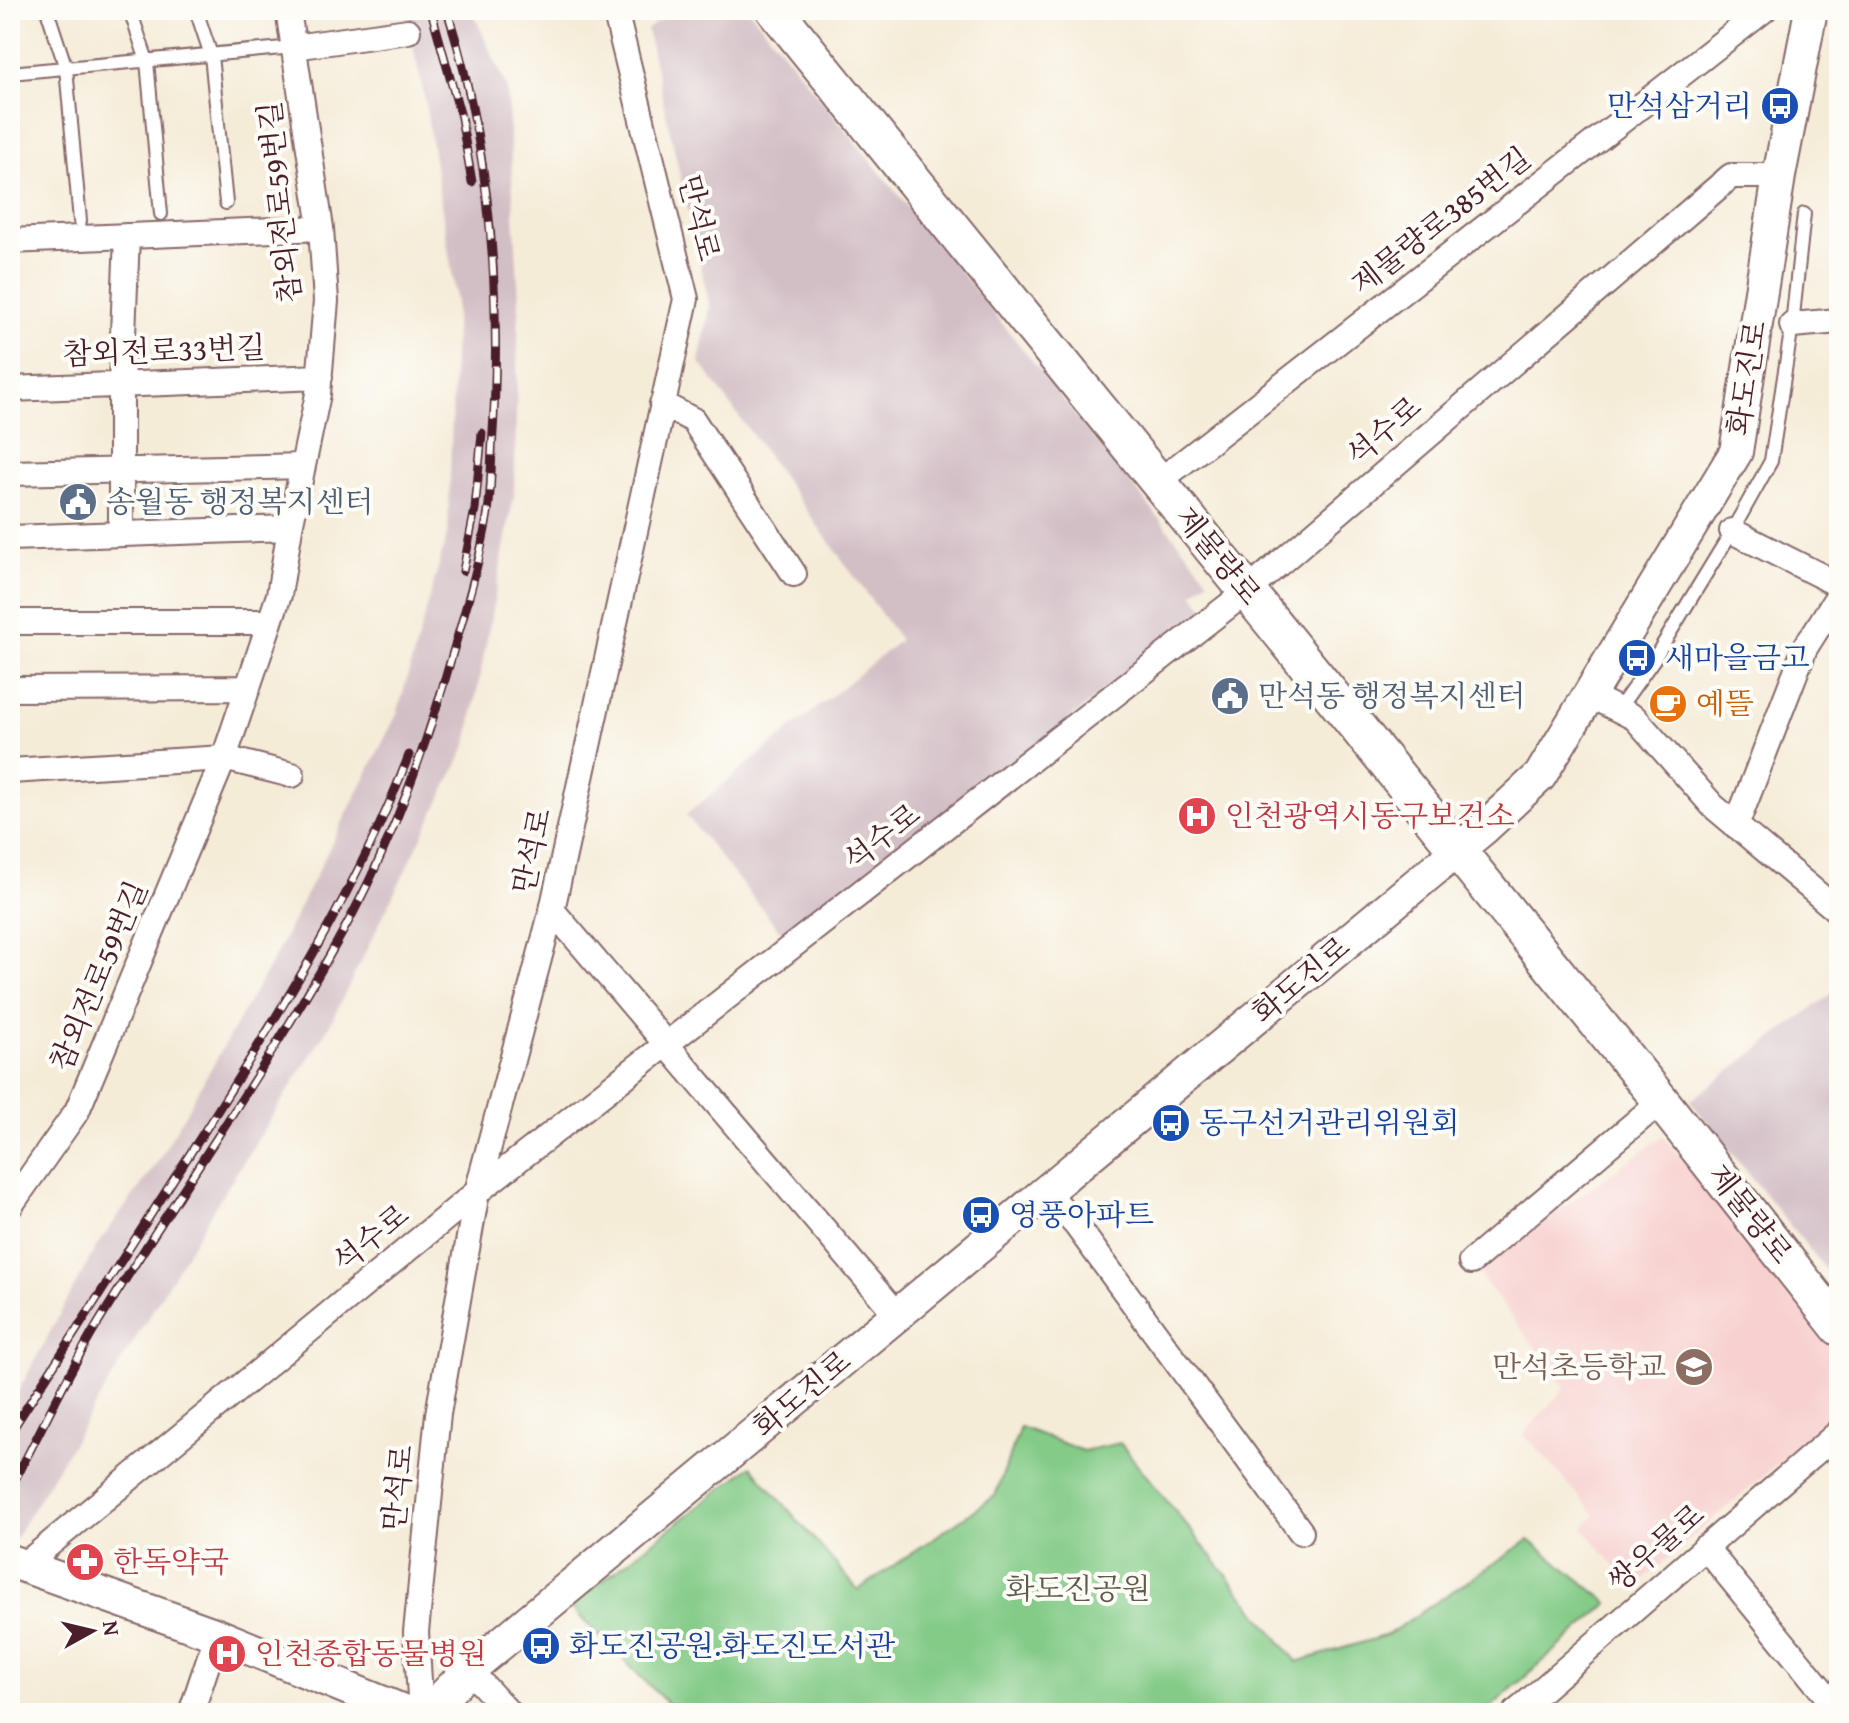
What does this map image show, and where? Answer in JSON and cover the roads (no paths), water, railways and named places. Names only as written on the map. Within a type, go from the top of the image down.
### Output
[{"type":"main road","name":"제물량로","points":[[775,10],[1661,1101],[1839,1327]]},
{"type":"street","name":"참외전로59번길","points":[[10,1206],[77,1111],[224,758],[279,595],[320,377],[326,301],[321,228],[288,10]]},
{"type":"street","name":"만석로","points":[[424,1713],[416,1632],[438,1414],[477,1192],[552,910],[686,299],[615,10]]},
{"type":"street","name":"제물량로385번길","points":[[1158,482],[1764,10]]},
{"type":"street","name":"화도진로","points":[[424,1713],[469,1670],[1457,851],[1540,776],[1604,703],[1736,452],[1779,176],[1811,10]]},
{"type":"street","points":[[294,47],[408,31]]},
{"type":"street","name":"석수로","points":[[14,1572],[477,1192],[1246,592],[1731,176],[1779,176]]},
{"type":"street","points":[[10,241],[321,228]]},
{"type":"street","points":[[121,534],[121,384],[127,236]]},
{"type":"street","points":[[1792,325],[1839,321]]},
{"type":"street","name":"참외전로33번길","points":[[10,389],[320,377]]},
{"type":"street","points":[[662,404],[693,420],[794,574]]},
{"type":"street","points":[[10,473],[303,466]]},
{"type":"street","points":[[10,538],[290,528]]},
{"type":"street","points":[[1732,531],[1839,585]]},
{"type":"street","points":[[1736,826],[1805,648],[1839,594]]},
{"type":"street","points":[[10,622],[270,622]]},
{"type":"street","points":[[10,689],[248,688]]},
{"type":"street","points":[[1604,703],[1635,718],[1713,806],[1839,912]]},
{"type":"street","points":[[10,771],[224,758],[292,775]]},
{"type":"street","points":[[552,910],[897,1315]]},
{"type":"street","points":[[1471,1262],[1661,1101]]},
{"type":"street","points":[[1046,1191],[1076,1225],[1301,1532]]},
{"type":"street","name":"쌍우물로","points":[[1515,1713],[1839,1432]]},
{"type":"street","points":[[1705,1547],[1838,1712]]},
{"type":"street","points":[[14,1572],[217,1635],[408,1713]]},
{"type":"street","points":[[191,1713],[217,1635]]},
{"type":"street","points":[[469,1670],[509,1713]]},
{"type":"lane","points":[[47,10],[66,68],[80,221]]},
{"type":"lane","points":[[130,10],[147,61],[161,214]]},
{"type":"lane","points":[[196,10],[211,55],[226,203]]},
{"type":"lane","points":[[10,73],[294,47]]},
{"type":"lane","points":[[1604,703],[1654,659],[1771,461],[1792,325],[1804,214]]},
{"type":"railway","points":[[431,10],[461,117],[472,182]]},
{"type":"railway","points":[[10,1489],[97,1325],[260,1071],[352,915],[398,817],[445,680],[474,579],[488,512],[495,393],[490,227],[474,117],[447,10]]},
{"type":"railway","points":[[463,571],[475,509],[482,433]]},
{"type":"railway","points":[[10,1433],[289,995],[342,902],[409,755]]},
{"type":"place","name":"만석삼거리","points":[[1780,106]]},
{"type":"place","name":"송월동 행정복지센터","points":[[78,502]]},
{"type":"place","name":"새마을금고","points":[[1637,658]]},
{"type":"place","name":"만석동 행정복지센터","points":[[1230,696]]},
{"type":"place","name":"예뜰","points":[[1668,704]]},
{"type":"place","name":"인천광역시동구보건소","points":[[1197,816]]},
{"type":"place","name":"동구선거관리위원회","points":[[1171,1123]]},
{"type":"place","name":"영풍아파트","points":[[981,1215]]},
{"type":"place","name":"만석초등학교","points":[[1694,1367]]},
{"type":"place","name":"한독약국","points":[[85,1562]]},
{"type":"place","name":"화도진공원.화도진도서관","points":[[541,1646]]},
{"type":"place","name":"인천종합동물병원","points":[[227,1654]]},
{"type":"park label","name":"화도진공원","points":[[1078,1589]]}]
